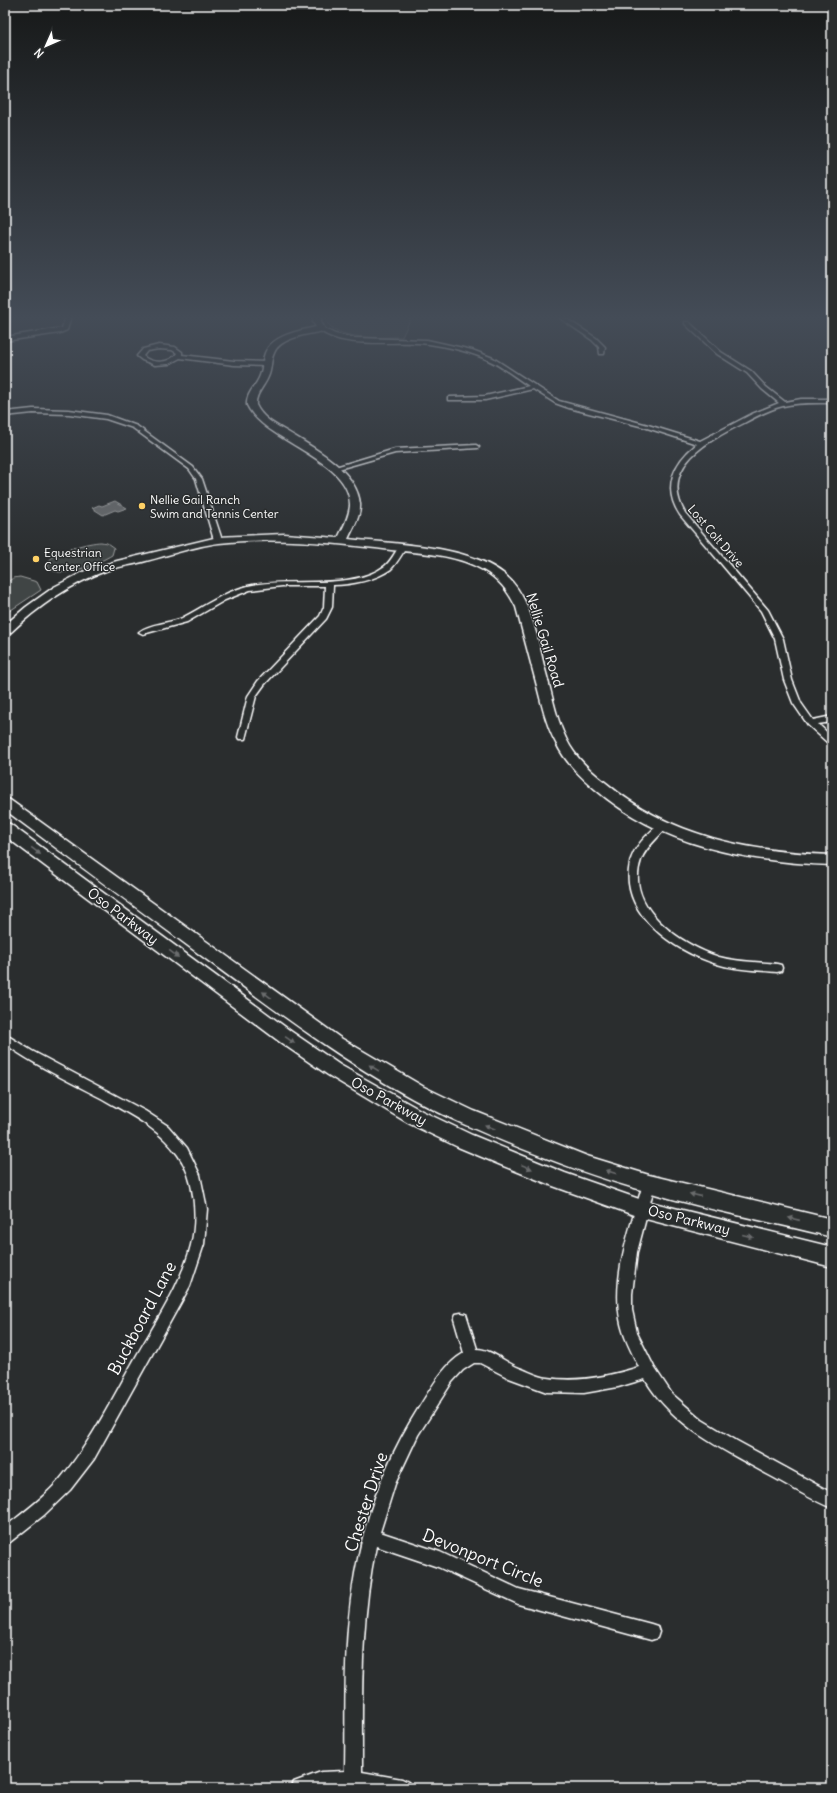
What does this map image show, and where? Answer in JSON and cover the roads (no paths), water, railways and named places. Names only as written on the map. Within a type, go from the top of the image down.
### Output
[{"type":"main road","name":"Oso Parkway","points":[[5,803],[286,1009],[379,1071],[417,1092],[467,1117],[586,1164],[649,1184],[832,1228]]},
{"type":"main road","name":"Oso Parkway","points":[[5,828],[286,1037],[334,1070],[415,1117],[465,1142],[560,1180],[642,1209],[832,1257]]},
{"type":"street","points":[[251,400],[253,411],[266,423],[335,468],[349,482],[355,502],[352,518],[342,541]]},
{"type":"street","points":[[554,400],[572,407],[646,426],[700,443]]},
{"type":"street","points":[[779,400],[784,404]]},
{"type":"street","name":"Lost Colt Drive","points":[[832,401],[809,401],[784,404],[759,413],[700,443],[685,458],[674,478],[672,487],[676,504],[682,514],[754,598],[768,617],[779,639],[792,692],[800,708],[811,723],[832,742]]},
{"type":"street","points":[[5,414],[32,411],[70,412],[107,417],[135,427],[192,468],[199,479],[218,540]]},
{"type":"street","points":[[335,468],[395,451],[425,448],[476,447]]},
{"type":"street","name":"Nellie Gail Road","points":[[5,631],[34,604],[60,588],[89,575],[122,563],[128,563],[178,548],[218,540],[287,536],[443,553],[470,560],[491,570],[510,585],[515,591],[522,607],[553,722],[566,750],[583,770],[602,788],[628,807],[662,826],[720,847],[742,852],[790,858],[832,860]]},
{"type":"street","points":[[143,632],[184,620],[222,598],[249,588],[282,584],[355,581],[378,573],[387,568],[402,548]]},
{"type":"street","name":"Nellie Gail Road","points":[[5,643],[48,605],[67,593],[125,566],[128,563]]},
{"type":"street","points":[[242,737],[252,696],[261,682],[323,617],[328,607],[329,583]]},
{"type":"street","points":[[811,723],[832,719]]},
{"type":"street","points":[[662,826],[644,846],[635,861],[634,884],[636,893],[647,914],[660,928],[676,941],[696,952],[717,960],[743,965],[777,968]]},
{"type":"street","name":"Buckboard Lane","points":[[5,1038],[28,1054],[141,1114],[164,1130],[183,1152],[196,1179],[201,1209],[198,1244],[185,1282],[89,1454],[65,1485],[9,1534]]},
{"type":"street","points":[[649,1184],[637,1226],[626,1279],[625,1296],[626,1318],[632,1339],[648,1371],[667,1399],[692,1422],[728,1444],[832,1501]]},
{"type":"street","points":[[461,1319],[472,1356],[481,1356],[546,1385],[584,1386],[618,1380],[648,1371]]},
{"type":"street","name":"Chester Drive","points":[[353,1779],[356,1628],[360,1591],[370,1536],[391,1475],[415,1424],[451,1373],[461,1362],[472,1356]]},
{"type":"street","name":"Devonport Circle","points":[[370,1536],[440,1560],[518,1596],[651,1632]]},
{"type":"street","points":[[300,1788],[321,1781],[353,1779],[402,1788]]},
{"type":"place","name":"Nellie Gail Ranch Swim and Tennis Center","points":[[142,506]]},
{"type":"place","name":"Equestrian Center Office","points":[[36,559]]}]
